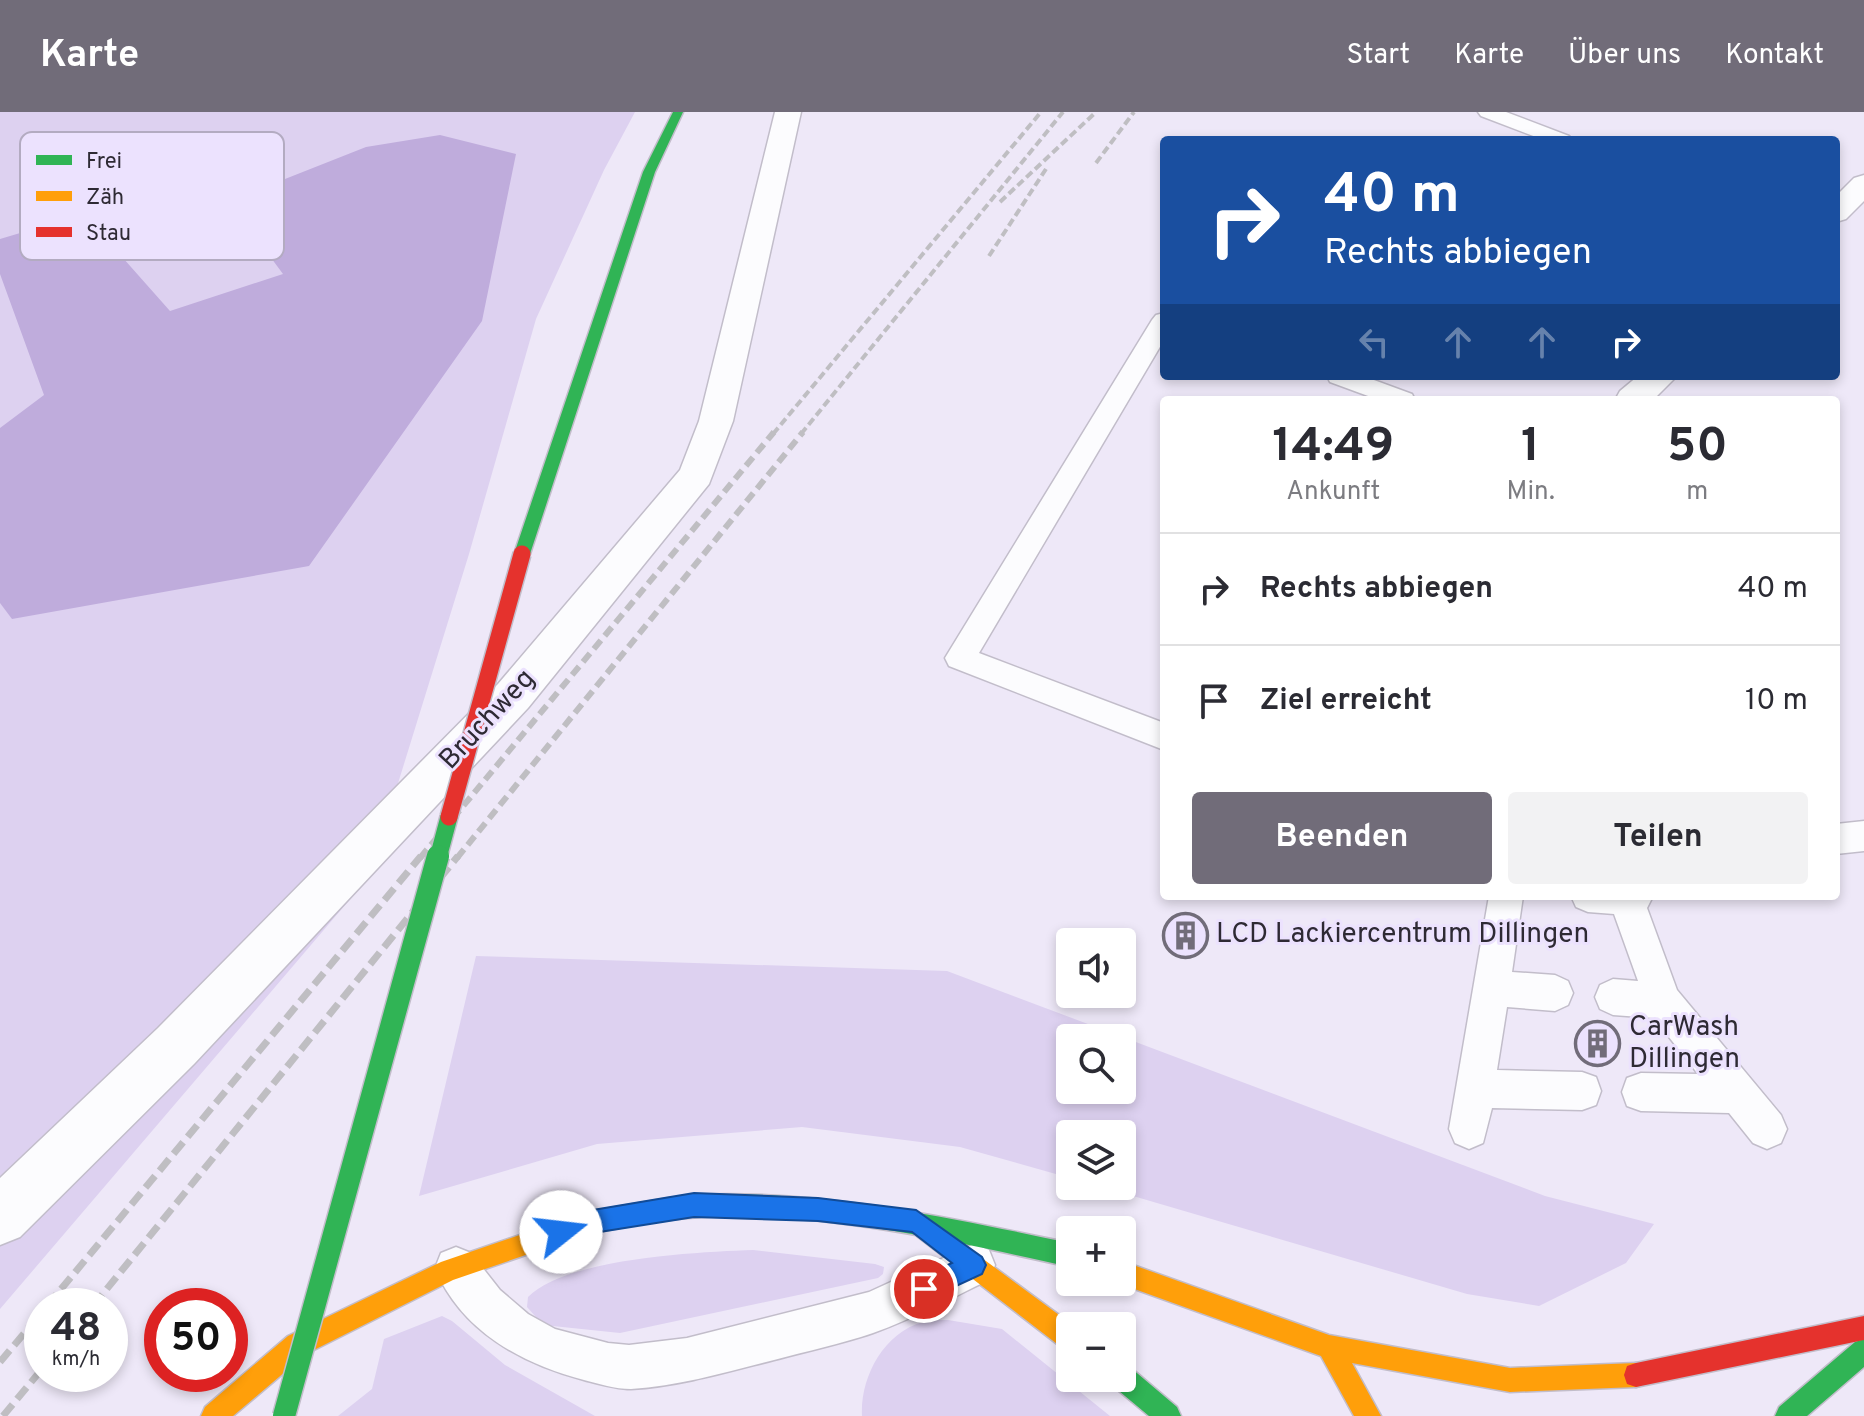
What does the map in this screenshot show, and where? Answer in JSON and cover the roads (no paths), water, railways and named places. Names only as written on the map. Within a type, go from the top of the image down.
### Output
[{"type":"main road","points":[[284,1416],[522,554],[649,172],[678,112]]},
{"type":"main road","points":[[214,1416],[297,1345],[456,1268],[587,1223],[694,1205],[818,1209],[916,1221],[1056,1252]]},
{"type":"main road","points":[[916,1221],[1056,1327]]},
{"type":"main road","points":[[1136,1278],[1329,1347],[1510,1380],[1648,1374],[1864,1328]]},
{"type":"main road","points":[[1329,1347],[1368,1416]]},
{"type":"main road","points":[[1788,1416],[1864,1351]]},
{"type":"main road","points":[[1136,1389],[1168,1416]]},
{"type":"street","name":"Bruchweg","points":[[0,1217],[176,1046],[513,696],[696,475],[716,421],[788,112]]},
{"type":"street","points":[[1840,209],[1864,184]]},
{"type":"street","points":[[1636,396],[1655,380]]},
{"type":"lane","points":[[1488,112],[1551,136]]},
{"type":"lane","points":[[1160,327],[960,658],[1160,735]]},
{"type":"lane","points":[[1350,380],[1392,396]]},
{"type":"lane","points":[[1840,839],[1864,836]]},
{"type":"lane","points":[[1469,1129],[1505,900]]},
{"type":"lane","points":[[1632,900],[1663,1001],[1767,1129]]},
{"type":"lane","points":[[1492,988],[1555,993]]},
{"type":"lane","points":[[1613,997],[1663,1001]]},
{"type":"lane","points":[[1475,1088],[1582,1091]]},
{"type":"lane","points":[[1641,1092],[1739,1094]]},
{"type":"lane","points":[[456,1268],[485,1305],[513,1329],[547,1349],[608,1365],[629,1367],[687,1360],[873,1312],[974,1265]]},
{"type":"railway","points":[[773,434],[1041,112]]},
{"type":"railway","points":[[801,434],[1063,112]]},
{"type":"railway","points":[[1000,202],[1096,112]]},
{"type":"railway","points":[[1096,163],[1134,112]]},
{"type":"railway","points":[[989,256],[1046,169]]},
{"type":"railway","points":[[420,858],[774,432]]},
{"type":"railway","points":[[457,858],[803,432]]},
{"type":"railway","points":[[62,1288],[421,856]]},
{"type":"railway","points":[[108,1288],[458,856]]},
{"type":"railway","points":[[0,1362],[24,1333]]},
{"type":"railway","points":[[3,1416],[24,1391]]},
{"type":"place","name":"LCD Lackiercentrum Dillingen","points":[[1185,935]]},
{"type":"place","name":"CarWash Dillingen","points":[[1598,1044]]}]
